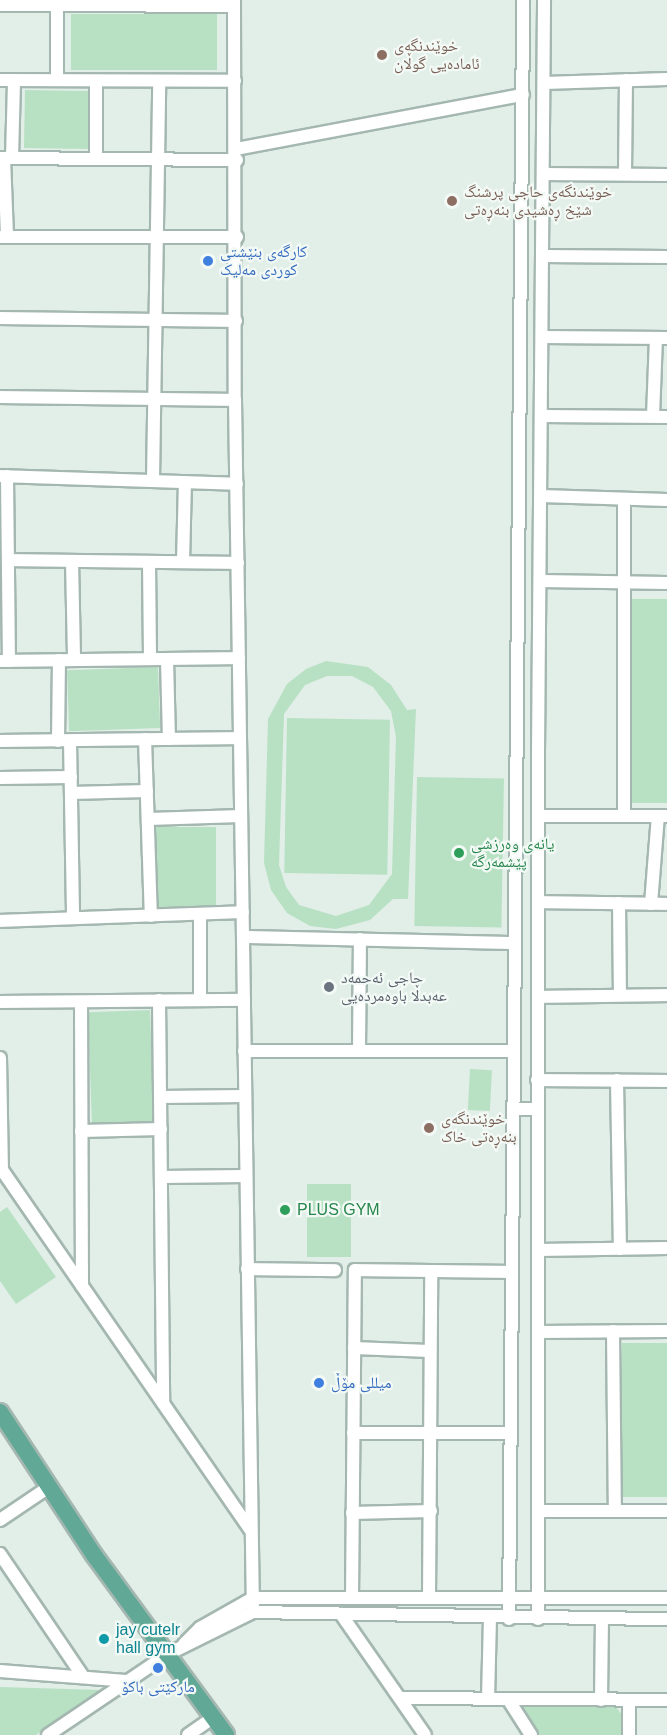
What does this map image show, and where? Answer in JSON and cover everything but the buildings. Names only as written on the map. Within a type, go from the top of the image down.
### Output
[{"type":"main road","points":[[0,1412],[49,1487],[226,1735]]},
{"type":"street","points":[[509,1619],[510,1272],[518,751],[523,0]]},
{"type":"street","points":[[538,1619],[538,752],[544,0]]},
{"type":"street","points":[[0,5],[234,3],[238,658],[253,1612]]},
{"type":"street","points":[[57,5],[57,81]]},
{"type":"street","points":[[544,83],[667,79]]},
{"type":"street","points":[[0,80],[235,81]]},
{"type":"street","points":[[14,80],[5,158],[3,237],[237,237]]},
{"type":"street","points":[[626,80],[626,174]]},
{"type":"street","points":[[96,81],[96,158]]},
{"type":"street","points":[[153,480],[159,81]]},
{"type":"street","points":[[5,158],[158,158],[236,155],[523,94]]},
{"type":"street","points":[[543,174],[667,175]]},
{"type":"street","points":[[520,211],[542,212]]},
{"type":"street","points":[[543,256],[667,257]]},
{"type":"street","points":[[0,318],[236,321]]},
{"type":"street","points":[[543,337],[661,338],[653,416]]},
{"type":"street","points":[[0,397],[235,400]]},
{"type":"street","points":[[542,416],[667,417]]},
{"type":"street","points":[[520,454],[541,453]]},
{"type":"street","points":[[237,484],[4,476],[8,560],[5,661],[238,658]]},
{"type":"street","points":[[183,562],[185,482]]},
{"type":"street","points":[[541,496],[667,500]]},
{"type":"street","points":[[624,499],[622,582],[624,816]]},
{"type":"street","points":[[8,560],[238,563]]},
{"type":"street","points":[[72,561],[74,660]]},
{"type":"street","points":[[149,562],[150,659]]},
{"type":"street","points":[[541,581],[667,583]]},
{"type":"street","points":[[167,659],[169,739]]},
{"type":"street","points":[[59,660],[64,741],[71,777],[73,918]]},
{"type":"street","points":[[0,741],[240,738]]},
{"type":"street","points":[[145,739],[151,915]]},
{"type":"street","points":[[518,751],[538,752]]},
{"type":"street","points":[[0,778],[71,777]]},
{"type":"street","points":[[71,793],[147,791]]},
{"type":"street","points":[[148,819],[242,816]]},
{"type":"street","points":[[538,816],[662,816],[651,904]]},
{"type":"street","points":[[538,902],[667,904]]},
{"type":"street","points":[[619,903],[620,995]]},
{"type":"street","points":[[0,921],[243,912]]},
{"type":"street","points":[[200,914],[200,1000]]},
{"type":"street","points":[[243,937],[515,942]]},
{"type":"street","points":[[359,1052],[360,939]]},
{"type":"street","points":[[538,997],[667,995]]},
{"type":"street","points":[[159,1000],[163,1403]]},
{"type":"street","points":[[0,1002],[244,1000]]},
{"type":"street","points":[[81,1002],[82,1286]]},
{"type":"street","points":[[244,1051],[514,1052]]},
{"type":"street","points":[[0,1058],[1,1168],[250,1529]]},
{"type":"street","points":[[537,1080],[667,1081]]},
{"type":"street","points":[[617,1080],[620,1249]]},
{"type":"street","points":[[160,1097],[245,1096]]},
{"type":"street","points":[[513,1109],[537,1109]]},
{"type":"street","points":[[81,1131],[161,1129]]},
{"type":"street","points":[[162,1177],[246,1176]]},
{"type":"street","points":[[538,1250],[667,1248]]},
{"type":"street","points":[[247,1269],[335,1269]]},
{"type":"street","points":[[352,1598],[355,1270],[510,1272]]},
{"type":"street","points":[[429,1598],[431,1271]]},
{"type":"street","points":[[538,1332],[667,1330]]},
{"type":"street","points":[[613,1331],[615,1511]]},
{"type":"street","points":[[354,1348],[430,1352]]},
{"type":"street","points":[[353,1433],[509,1433]]},
{"type":"street","points":[[0,1520],[49,1487]]},
{"type":"street","points":[[352,1513],[430,1511]]},
{"type":"street","points":[[538,1511],[667,1511]]},
{"type":"street","points":[[0,1554],[82,1675]]},
{"type":"street","points":[[184,1645],[200,1628],[252,1598],[667,1598]]},
{"type":"street","points":[[48,1735],[168,1654],[253,1612],[490,1619],[667,1619]]},
{"type":"street","points":[[341,1614],[401,1698],[424,1735]]},
{"type":"street","points":[[488,1699],[490,1619]]},
{"type":"street","points":[[601,1700],[602,1619]]},
{"type":"street","points":[[0,1671],[82,1675],[126,1681]]},
{"type":"street","points":[[401,1698],[667,1700]]},
{"type":"street","points":[[508,1699],[531,1735]]},
{"type":"street","points":[[629,1700],[629,1735]]},
{"type":"street","points":[[188,1735],[214,1717]]},
{"type":"green space","points":[[71,14],[217,14],[217,70],[71,70]]},
{"type":"green space","points":[[25,90],[89,91],[88,149],[24,148]]},
{"type":"green space","points":[[630,599],[667,599],[667,803],[630,803]]},
{"type":"green space","points":[[326,661],[368,667],[391,685],[407,710],[416,709],[408,899],[393,899],[370,920],[336,929],[310,926],[287,913],[271,890],[264,863],[268,719],[287,684],[306,669]],"holes":[[[327,676],[352,676],[373,687],[391,711],[396,737],[392,874],[369,905],[336,916],[299,905],[286,887],[279,865],[284,714],[305,685]]]},
{"type":"green space","points":[[158,667],[160,728],[69,731],[67,670]]},
{"type":"green space","points":[[287,718],[390,720],[387,875],[284,873]]},
{"type":"green space","name":"یانەی وەرزشی پێشمەرگە","points":[[417,777],[504,779],[501,927],[414,926]]},
{"type":"green space","points":[[155,827],[216,827],[216,907],[155,907]]},
{"type":"green space","points":[[150,1010],[154,1124],[92,1126],[88,1012]]},
{"type":"green space","points":[[470,1069],[492,1070],[490,1111],[468,1110]]},
{"type":"green space","points":[[307,1184],[351,1184],[351,1257],[307,1257]]},
{"type":"green space","points":[[7,1207],[56,1277],[16,1304],[0,1281],[0,1212]]},
{"type":"green space","points":[[622,1343],[667,1343],[667,1497],[622,1497]]},
{"type":"green space","points":[[0,1687],[102,1690],[36,1735],[0,1735]]},
{"type":"green space","points":[[517,1705],[615,1706],[624,1717],[624,1735],[537,1735]]},
{"type":"place","name":"خوێندنگەی ئامادەیی گوڵان","points":[[382,55]]},
{"type":"place","name":"خوێندنگەی حاجی پرشنگ شێخ ڕەشیدی بنەڕەتی","points":[[452,201]]},
{"type":"place","name":"کارگەی بنێشتی کوردی مەلیک","points":[[208,261]]},
{"type":"place","name":"یانەی وەرزشی پێشمەرگە","points":[[459,853]]},
{"type":"place","name":"حاجی ئەحمەد عەبدڵا باوەمردەیی","points":[[329,987]]},
{"type":"place","name":"خوێندنگەی بنەڕەتی خاک","points":[[429,1128]]},
{"type":"place","name":"PLUS GYM","points":[[285,1210]]},
{"type":"place","name":"میللی مۆڵ","points":[[319,1383]]},
{"type":"place","name":"jay cutelr hall gym","points":[[104,1639]]},
{"type":"place","name":"مارکێتی باکۆ","points":[[158,1668]]}]
